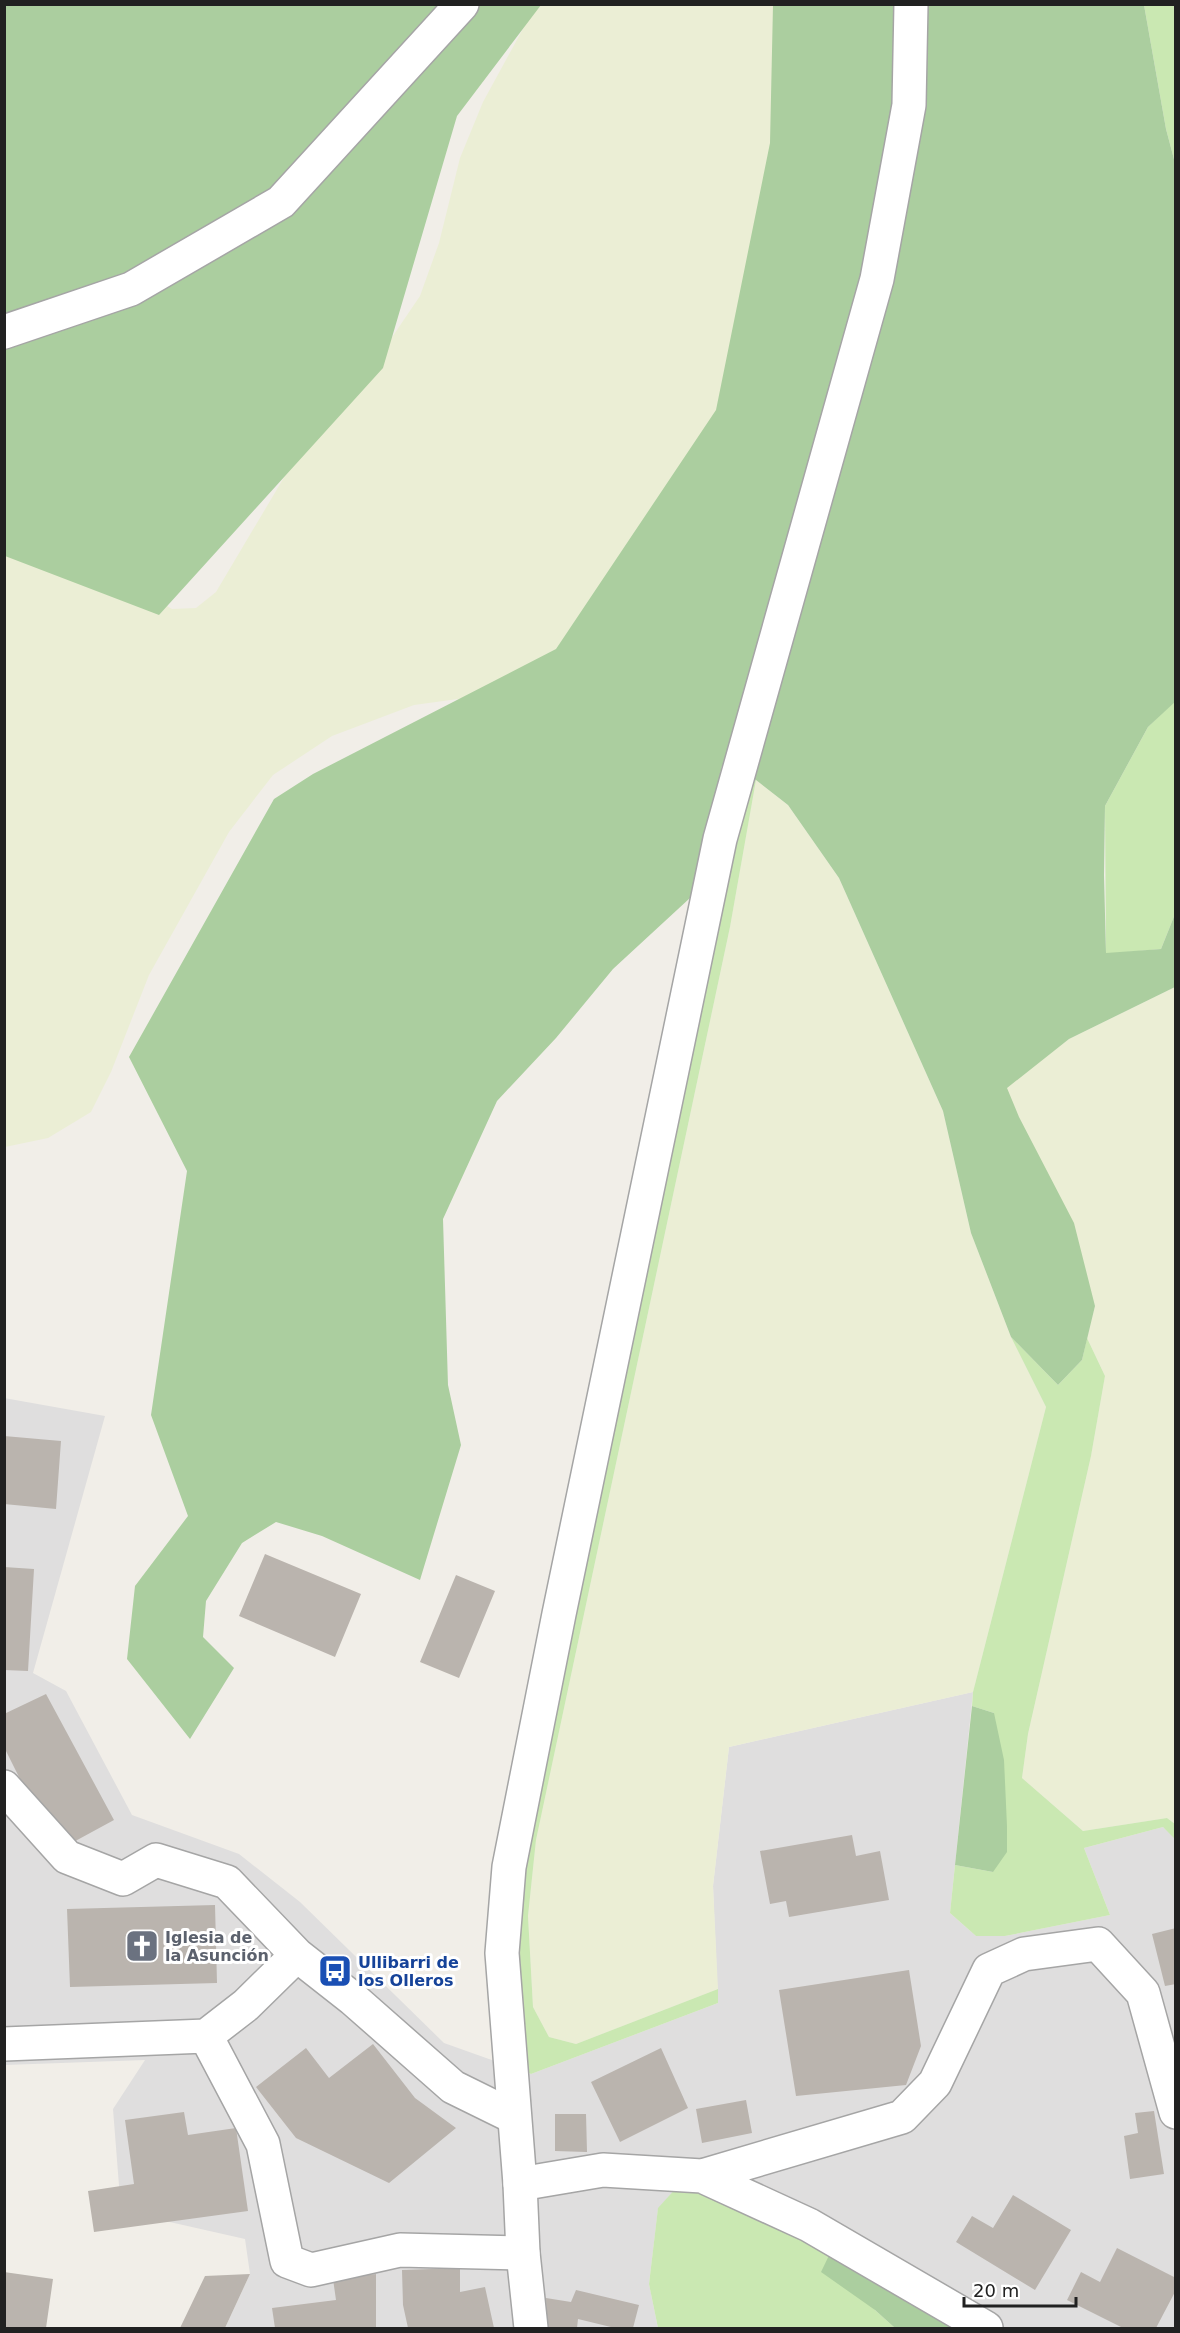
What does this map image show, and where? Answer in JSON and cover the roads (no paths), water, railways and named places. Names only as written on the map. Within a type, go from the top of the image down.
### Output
[{"type":"street","points":[[4,332],[132,289],[281,202],[462,4]]},
{"type":"street","points":[[531,2328],[502,1953],[509,1866],[720,838],[878,279],[909,105],[911,4]]},
{"type":"street","points":[[4,1787],[67,1857],[123,1879],[156,1860],[227,1882],[297,1955],[353,1999],[453,2086],[514,2117]]},
{"type":"street","points":[[520,2184],[603,2170],[702,2176],[902,2117],[935,2083],[989,1970],[1024,1954],[1098,1944],[1143,1993],[1176,2112]]},
{"type":"street","points":[[4,2044],[206,2036],[246,2005],[297,1955]]},
{"type":"street","points":[[206,2036],[263,2144],[287,2261],[311,2270],[400,2250],[524,2253]]},
{"type":"street","points":[[702,2176],[809,2225],[986,2328]]},
{"type":"place","name":"Iglesia de la Asunción","points":[[142,1946]]},
{"type":"place","name":"Ullibarri de los Olleros","points":[[335,1971]]}]
